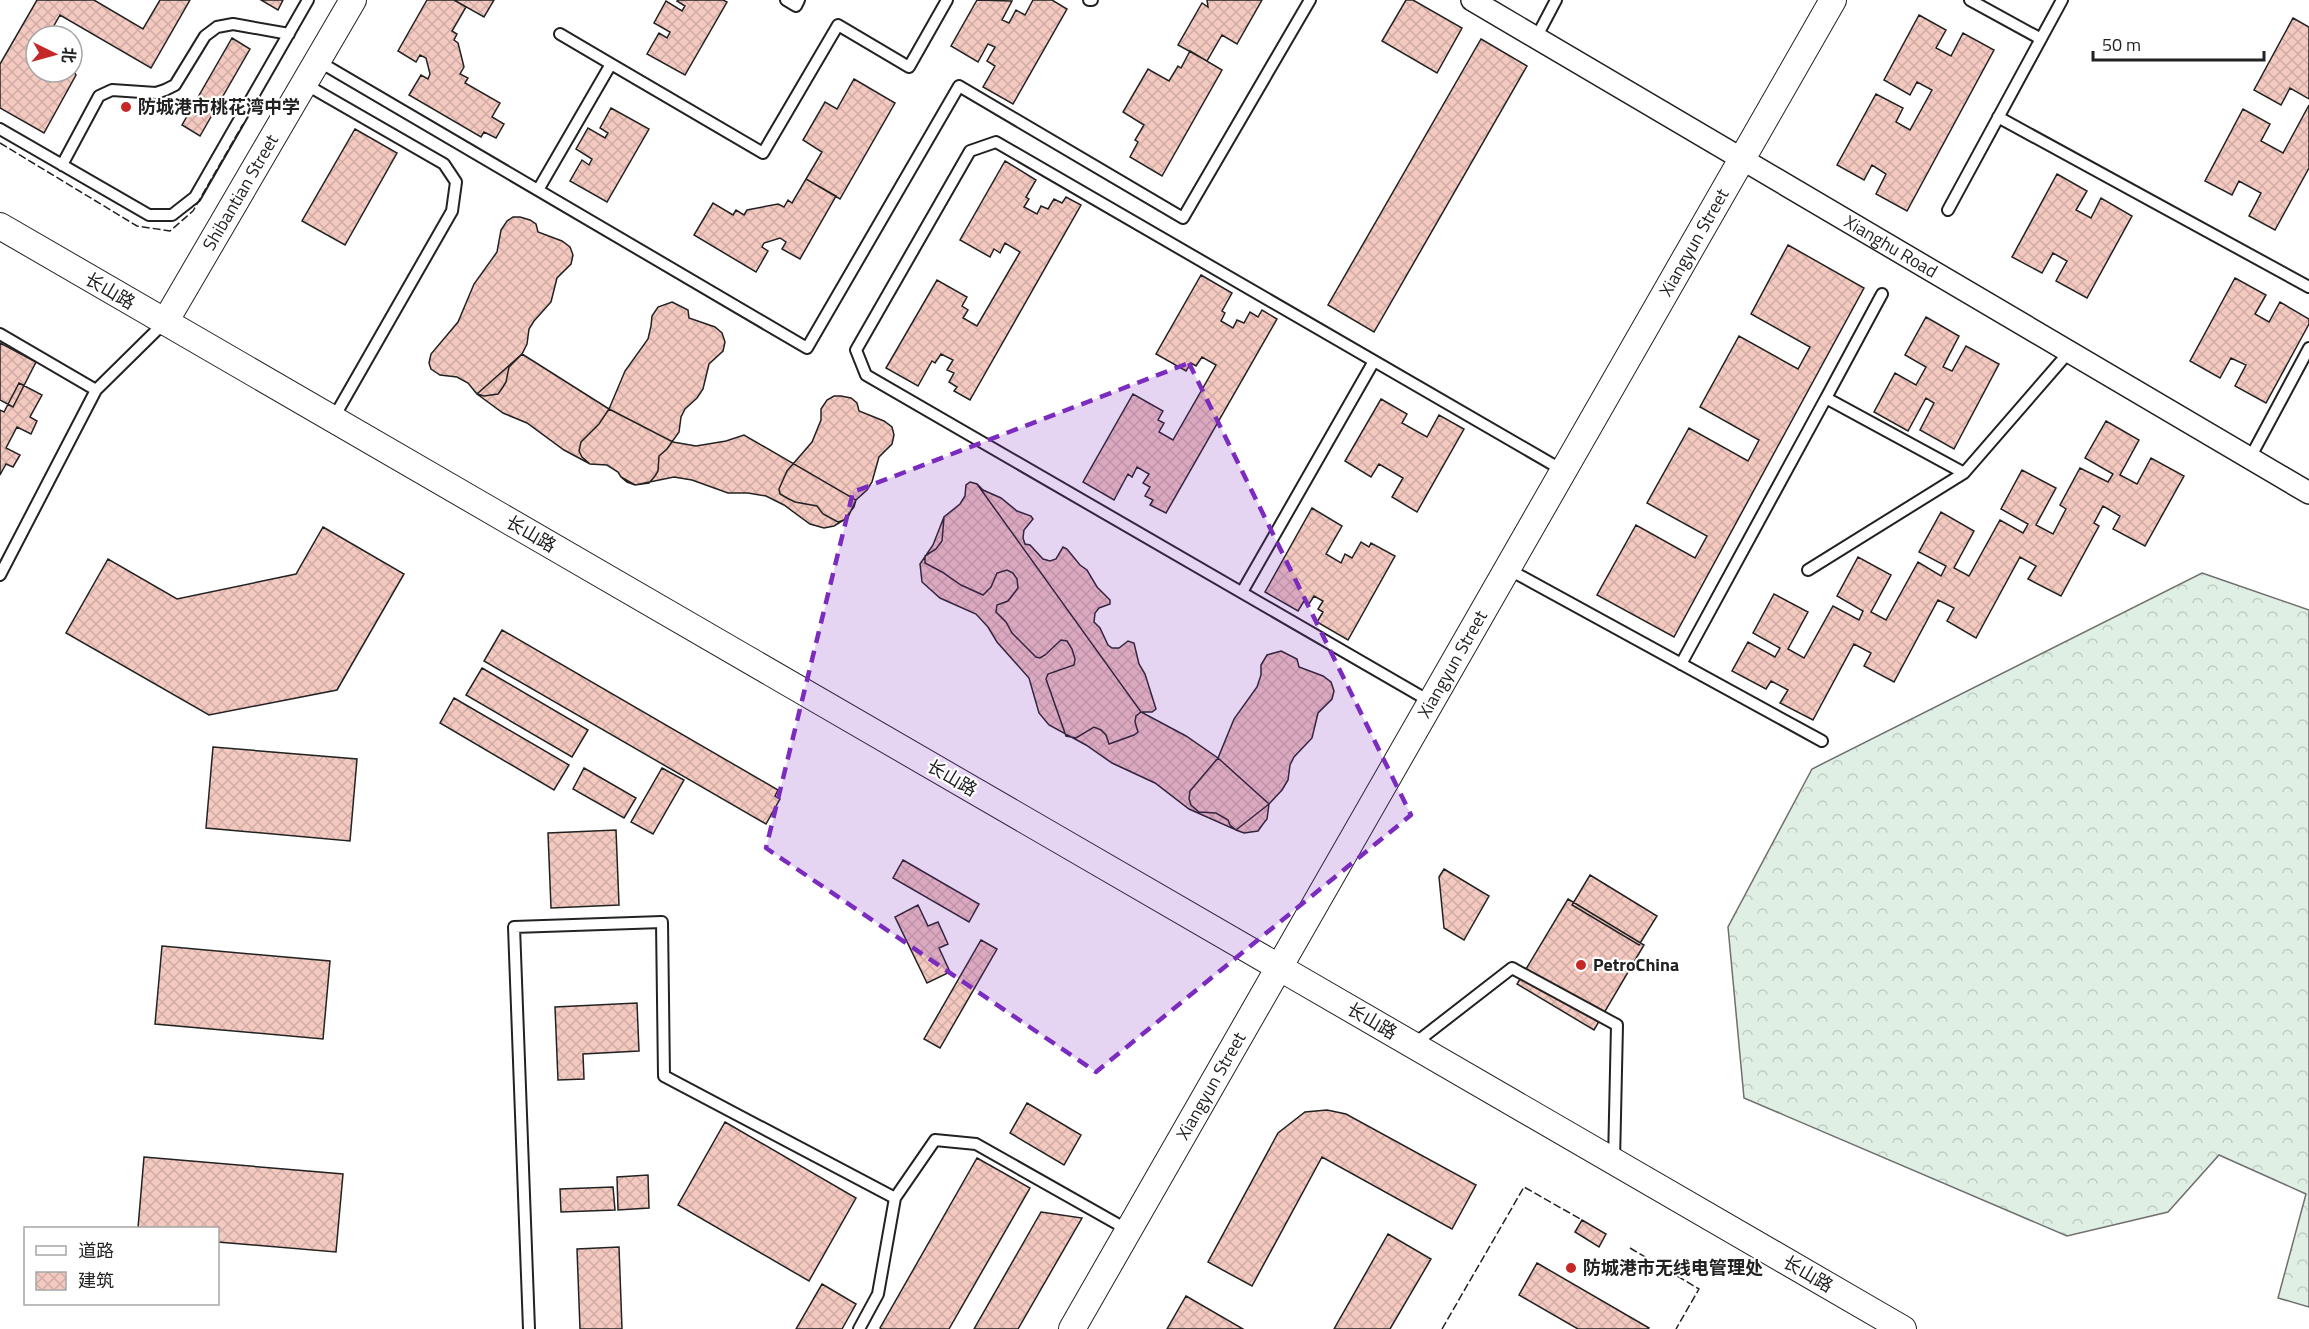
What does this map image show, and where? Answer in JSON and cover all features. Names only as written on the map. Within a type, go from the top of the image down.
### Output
[{"type":"street","name":"Shibantian Street","points":[[165,322],[353,0]]},
{"type":"street","name":"Xianghu Road","points":[[1472,0],[2309,493]]},
{"type":"street","name":"Xiangyun Street","points":[[1072,1329],[1833,0]]},
{"type":"street","name":"长山路","points":[[1,230],[165,322],[1413,1045],[1878,1319],[1903,1329]]},
{"type":"lane","points":[[0,129],[149,215],[172,215],[195,197],[308,0]]},
{"type":"lane","points":[[786,0],[796,6],[799,0]]},
{"type":"lane","points":[[560,34],[763,153],[838,25],[909,67],[947,0]]},
{"type":"lane","points":[[318,61],[807,348],[959,86],[1183,218],[1310,0]]},
{"type":"lane","points":[[1536,38],[1556,0]]},
{"type":"lane","points":[[1970,0],[2041,39]]},
{"type":"lane","points":[[1948,210],[2062,0]]},
{"type":"lane","points":[[62,165],[99,96],[112,90],[156,93],[175,85],[205,36],[217,27],[233,24],[289,34]]},
{"type":"lane","points":[[538,190],[611,64]]},
{"type":"lane","points":[[304,84],[444,164],[456,182],[452,211],[332,419]]},
{"type":"lane","points":[[1998,117],[2309,287]]},
{"type":"lane","points":[[1431,702],[866,375],[856,351],[970,151],[996,142],[1564,471]]},
{"type":"lane","points":[[1682,664],[1882,294]]},
{"type":"lane","points":[[0,575],[96,390],[165,322]]},
{"type":"lane","points":[[0,334],[96,390]]},
{"type":"lane","points":[[2250,458],[2309,348]]},
{"type":"lane","points":[[1808,570],[1964,473],[2069,352]]},
{"type":"lane","points":[[1242,592],[1374,361]]},
{"type":"lane","points":[[1826,398],[1964,473]]},
{"type":"lane","points":[[1508,569],[1822,741]]},
{"type":"lane","points":[[529,1329],[514,927],[662,922],[664,1076],[895,1198]]},
{"type":"lane","points":[[1413,1045],[1512,968],[1617,1025],[1614,1162]]},
{"type":"lane","points":[[859,1329],[878,1294],[895,1198],[935,1140],[976,1144],[1128,1230]]},
{"type":"highlighted area","points":[[1189,363],[1411,815],[1096,1072],[766,848],[853,492]]},
{"type":"green space","points":[[2202,573],[2309,610],[2309,1307],[2278,1298],[2306,1194],[2219,1155],[2168,1212],[2067,1236],[1744,1098],[1728,927],[1812,769]]},
{"type":"building","points":[[37,0],[94,0],[143,29],[160,0],[190,0],[151,68],[84,29],[84,24],[75,24],[60,15],[55,24],[24,24],[24,84],[71,84],[44,133],[0,108],[0,64]]},
{"type":"building","points":[[261,0],[283,0],[278,10]]},
{"type":"building","points":[[427,0],[454,0],[466,7],[452,31],[457,34],[454,40],[458,43],[464,67],[460,74],[468,78],[465,83],[500,103],[492,117],[504,124],[496,138],[484,132],[481,137],[409,95],[421,75],[428,79],[430,74],[426,58],[420,55],[416,62],[398,51]]},
{"type":"building","points":[[454,0],[494,0],[484,17]]},
{"type":"building","points":[[678,0],[723,0],[727,2],[685,75],[647,54],[659,33],[667,38],[670,32],[654,23],[666,1],[682,11],[685,6]]},
{"type":"building","points":[[977,0],[1012,1],[1002,20],[1009,23],[1016,10],[1025,15],[1033,0],[1052,0],[1067,9],[1013,104],[983,87],[995,66],[987,61],[995,47],[988,44],[978,62],[951,46]]},
{"type":"building","points":[[1207,0],[1262,0],[1237,44],[1222,35],[1207,61],[1178,45],[1202,3],[1208,7]]},
{"type":"building","points":[[1406,0],[1413,0],[1462,28],[1437,73],[1382,41]]},
{"type":"building","points":[[1919,15],[1946,30],[1936,48],[1951,56],[1963,33],[1994,50],[1907,211],[1876,194],[1886,174],[1872,165],[1864,180],[1837,165],[1876,94],[1903,108],[1896,122],[1910,130],[1932,90],[1917,82],[1910,95],[1884,80]]},
{"type":"building","points":[[2293,18],[2309,27],[2309,99],[2290,88],[2281,105],[2254,90]]},
{"type":"building","points":[[232,38],[250,49],[200,136],[182,125]]},
{"type":"building","points":[[1481,39],[1527,66],[1374,332],[1328,305]]},
{"type":"building","points":[[1190,51],[1222,70],[1162,176],[1130,157],[1138,142],[1135,140],[1144,125],[1123,112],[1148,69],[1169,81],[1178,66],[1181,68]]},
{"type":"building","points":[[854,79],[895,103],[840,199],[806,179],[822,152],[803,140],[825,102],[837,109]]},
{"type":"building","points":[[2309,105],[2309,168],[2275,230],[2249,216],[2261,193],[2239,181],[2232,195],[2205,181],[2243,109],[2270,124],[2261,141],[2283,153]]},
{"type":"building","points":[[611,108],[649,129],[607,202],[570,181],[582,160],[589,165],[592,159],[576,149],[588,128],[605,138],[608,133],[600,128]]},
{"type":"building","points":[[355,129],[397,153],[345,245],[302,221]]},
{"type":"building","points":[[1005,161],[1036,180],[1026,197],[1029,199],[1024,207],[1037,214],[1041,206],[1048,209],[1054,199],[1062,203],[1066,197],[1081,205],[970,400],[954,391],[957,387],[949,382],[954,373],[947,370],[953,360],[941,354],[935,363],[932,361],[918,386],[886,368],[937,280],[967,297],[962,306],[968,310],[963,318],[977,326],[1020,252],[1005,243],[1000,253],[994,249],[990,257],[960,240]]},
{"type":"building","points":[[2057,174],[2087,191],[2076,210],[2091,218],[2101,198],[2132,216],[2087,298],[2056,281],[2067,261],[2053,253],[2042,273],[2012,257]]},
{"type":"building","points":[[806,179],[836,196],[800,259],[782,249],[786,242],[780,238],[764,243],[762,247],[768,251],[756,272],[694,235],[713,203],[733,215],[736,210],[744,215],[747,210],[778,204],[784,207],[788,200],[792,203]]},
{"type":"building","points":[[513,217],[530,220],[536,224],[538,232],[562,241],[570,247],[573,255],[571,264],[557,278],[551,302],[529,329],[527,344],[522,354],[509,367],[503,387],[498,394],[484,396],[477,394],[468,383],[457,377],[440,375],[431,369],[429,363],[431,354],[458,322],[474,284],[497,252],[501,230]]},
{"type":"building","points":[[1788,245],[1864,288],[1674,637],[1597,595],[1636,525],[1695,558],[1707,536],[1647,503],[1689,428],[1748,461],[1759,440],[1700,407],[1739,336],[1798,369],[1810,347],[1751,314]]},
{"type":"building","points":[[1201,275],[1232,293],[1222,311],[1225,313],[1221,321],[1233,328],[1237,320],[1244,323],[1250,312],[1258,317],[1262,310],[1277,319],[1166,513],[1150,505],[1153,500],[1145,496],[1150,487],[1143,483],[1149,474],[1137,467],[1132,477],[1128,474],[1114,500],[1083,482],[1133,394],[1163,411],[1158,420],[1164,423],[1159,432],[1173,440],[1216,365],[1202,357],[1196,366],[1191,363],[1186,371],[1156,354]]},
{"type":"building","points":[[2235,278],[2266,295],[2255,314],[2269,322],[2280,302],[2309,319],[2309,324],[2266,403],[2235,386],[2246,365],[2231,358],[2220,378],[2190,361]]},
{"type":"building","points":[[672,302],[688,310],[689,318],[715,327],[722,333],[725,342],[723,351],[709,364],[703,389],[685,409],[681,417],[679,432],[659,456],[658,471],[655,476],[649,483],[635,485],[627,482],[607,465],[590,464],[579,451],[581,442],[599,424],[609,409],[625,371],[648,339],[652,316],[658,307]]},
{"type":"building","points":[[1926,317],[1959,336],[1943,367],[1952,371],[1966,346],[1999,364],[1954,449],[1920,430],[1934,403],[1926,398],[1908,431],[1874,412],[1895,373],[1916,385],[1926,367],[1905,355]]},
{"type":"building","points":[[0,343],[36,362],[13,407],[0,400]]},
{"type":"building","points":[[522,354],[609,409],[673,442],[696,446],[726,441],[744,435],[856,500],[854,507],[844,520],[834,526],[824,528],[810,524],[784,505],[766,496],[728,493],[692,480],[674,477],[635,485],[607,465],[590,464],[564,450],[527,423],[503,413],[477,394]]},
{"type":"building","points":[[19,383],[42,395],[30,417],[37,421],[31,434],[17,427],[6,448],[20,455],[13,467],[6,464],[0,475],[0,410],[4,412]]},
{"type":"building","points":[[834,396],[851,398],[857,403],[859,411],[884,421],[892,427],[894,435],[892,444],[879,457],[872,482],[867,490],[856,500],[849,515],[838,522],[823,514],[817,506],[795,502],[787,498],[780,494],[779,489],[787,471],[812,442],[821,420],[821,409],[827,400]]},
{"type":"building","points":[[1381,399],[1407,414],[1402,423],[1427,437],[1439,415],[1464,429],[1417,512],[1392,497],[1403,478],[1379,464],[1371,477],[1345,461]]},
{"type":"building","points":[[2106,421],[2139,440],[2120,475],[2137,484],[2151,458],[2184,476],[2145,546],[2113,529],[2120,516],[2103,506],[2094,523],[2099,526],[2061,596],[2028,579],[2036,566],[2020,557],[1976,638],[1947,621],[1954,608],[1938,600],[1894,682],[1864,666],[1871,653],[1854,644],[1813,720],[1780,703],[1788,690],[1771,681],[1766,689],[1732,671],[1748,642],[1775,657],[1780,648],[1753,633],[1774,594],[1808,612],[1788,649],[1804,658],[1833,606],[1859,620],[1863,611],[1837,596],[1858,557],[1891,575],[1871,612],[1886,620],[1918,562],[1941,576],[1946,566],[1919,552],[1941,512],[1974,531],[1954,568],[1969,576],[2000,520],[2023,533],[2028,524],[2001,509],[2022,470],[2056,488],[2036,525],[2053,534],[2066,509],[2060,505],[2080,468],[2108,482],[2113,474],[2085,458]]},
{"type":"building","points":[[970,482],[977,484],[1141,712],[1186,736],[1218,758],[1269,804],[1236,830],[1189,809],[1155,783],[1112,763],[1086,745],[1049,725],[1039,713],[1029,678],[997,642],[988,627],[976,614],[940,598],[922,582],[920,564],[933,545],[944,517],[960,504],[965,496],[966,485]]},
{"type":"building","points":[[970,482],[1001,498],[1017,511],[1031,516],[1033,519],[1024,530],[1025,544],[1030,545],[1043,559],[1050,561],[1056,559],[1063,547],[1067,549],[1110,600],[1110,604],[1099,608],[1095,613],[1094,622],[1112,648],[1119,648],[1128,641],[1134,643],[1139,664],[1145,674],[1156,709],[1152,712],[1141,712],[1136,716],[1138,732],[1134,735],[1109,744],[1106,735],[1094,727],[1076,738],[1066,736],[1046,679],[1048,674],[1074,665],[1072,649],[1067,641],[1061,640],[1045,655],[1040,658],[1036,657],[1012,633],[1006,622],[996,612],[997,605],[1008,601],[1018,588],[1017,579],[1013,573],[1007,570],[997,573],[991,587],[983,595],[961,585],[925,563],[925,556],[936,549],[942,541],[944,517],[960,504],[965,496],[966,485]]},
{"type":"building","points":[[1312,508],[1342,526],[1326,554],[1341,563],[1345,554],[1352,558],[1361,542],[1369,547],[1371,543],[1395,556],[1348,640],[1317,622],[1323,612],[1318,609],[1323,601],[1314,596],[1309,604],[1304,601],[1298,611],[1265,592]]},
{"type":"building","points":[[323,527],[404,574],[337,690],[209,715],[66,633],[108,559],[177,599],[296,574]]},
{"type":"building","points":[[502,630],[778,790],[775,796],[780,799],[766,824],[484,661]]},
{"type":"building","points":[[1281,651],[1297,659],[1299,667],[1323,676],[1331,682],[1334,691],[1332,699],[1318,713],[1312,738],[1294,757],[1290,765],[1288,780],[1269,804],[1267,819],[1258,831],[1244,833],[1236,830],[1228,820],[1216,813],[1199,812],[1191,805],[1190,791],[1218,758],[1234,719],[1257,687],[1261,665],[1267,655]]},
{"type":"building","points":[[482,668],[588,730],[572,757],[466,695]]},
{"type":"building","points":[[454,698],[569,765],[554,790],[440,723]]},
{"type":"building","points":[[213,747],[357,759],[350,841],[206,828]]},
{"type":"building","points":[[584,768],[636,798],[624,818],[573,789]]},
{"type":"building","points":[[662,768],[684,780],[653,834],[631,822]]},
{"type":"building","points":[[616,830],[619,905],[551,908],[548,833]]},
{"type":"building","points":[[903,860],[979,904],[969,922],[893,878]]},
{"type":"building","points":[[1444,869],[1489,896],[1464,940],[1444,928],[1439,877]]},
{"type":"building","points":[[1590,875],[1657,916],[1639,945],[1572,905]]},
{"type":"building","name":"PetroChina","points":[[1568,899],[1644,945],[1594,1030],[1517,984]]},
{"type":"building","points":[[918,905],[928,926],[938,922],[948,944],[939,948],[950,972],[927,983],[895,917]]},
{"type":"building","points":[[981,940],[997,949],[940,1048],[924,1039]]},
{"type":"building","points":[[162,946],[330,961],[323,1039],[155,1024]]},
{"type":"building","points":[[637,1003],[639,1051],[583,1054],[584,1079],[558,1080],[555,1007]]},
{"type":"building","points":[[1027,1103],[1081,1135],[1064,1165],[1010,1133]]},
{"type":"building","points":[[1327,1110],[1346,1114],[1476,1185],[1452,1229],[1322,1157],[1252,1286],[1208,1262],[1278,1133],[1305,1112]]},
{"type":"building","points":[[725,1122],[856,1198],[809,1281],[678,1205]]},
{"type":"building","points":[[144,1157],[343,1174],[336,1252],[219,1242],[219,1227],[138,1227]]},
{"type":"building","points":[[977,1158],[1030,1188],[949,1329],[880,1328]]},
{"type":"building","points":[[648,1175],[649,1208],[618,1210],[617,1177]]},
{"type":"building","points":[[613,1187],[615,1210],[561,1212],[560,1189]]},
{"type":"building","points":[[1041,1212],[1082,1218],[1018,1329],[974,1329]]},
{"type":"building","points":[[1582,1220],[1606,1234],[1599,1247],[1575,1232]]},
{"type":"building","points":[[1388,1234],[1431,1259],[1390,1329],[1334,1329]]},
{"type":"building","points":[[619,1247],[622,1329],[580,1329],[577,1249]]},
{"type":"building","points":[[1537,1263],[1649,1328],[1578,1329],[1519,1295]]},
{"type":"building","points":[[822,1284],[856,1304],[842,1329],[796,1329]]},
{"type":"building","points":[[1186,1296],[1243,1329],[1167,1329]]},
{"type":"fence","points":[[0,143],[137,226],[170,231],[193,211],[243,124]]},
{"type":"fence","points":[[1442,1329],[1524,1187],[1582,1220]]},
{"type":"fence","points":[[1630,1248],[1699,1289],[1676,1329]]},
{"type":"place","name":"防城港市桃花湾中学","points":[[126,107]]},
{"type":"place","name":"PetroChina","points":[[1581,965]]},
{"type":"place","name":"防城港市无线电管理处","points":[[1571,1268]]}]
